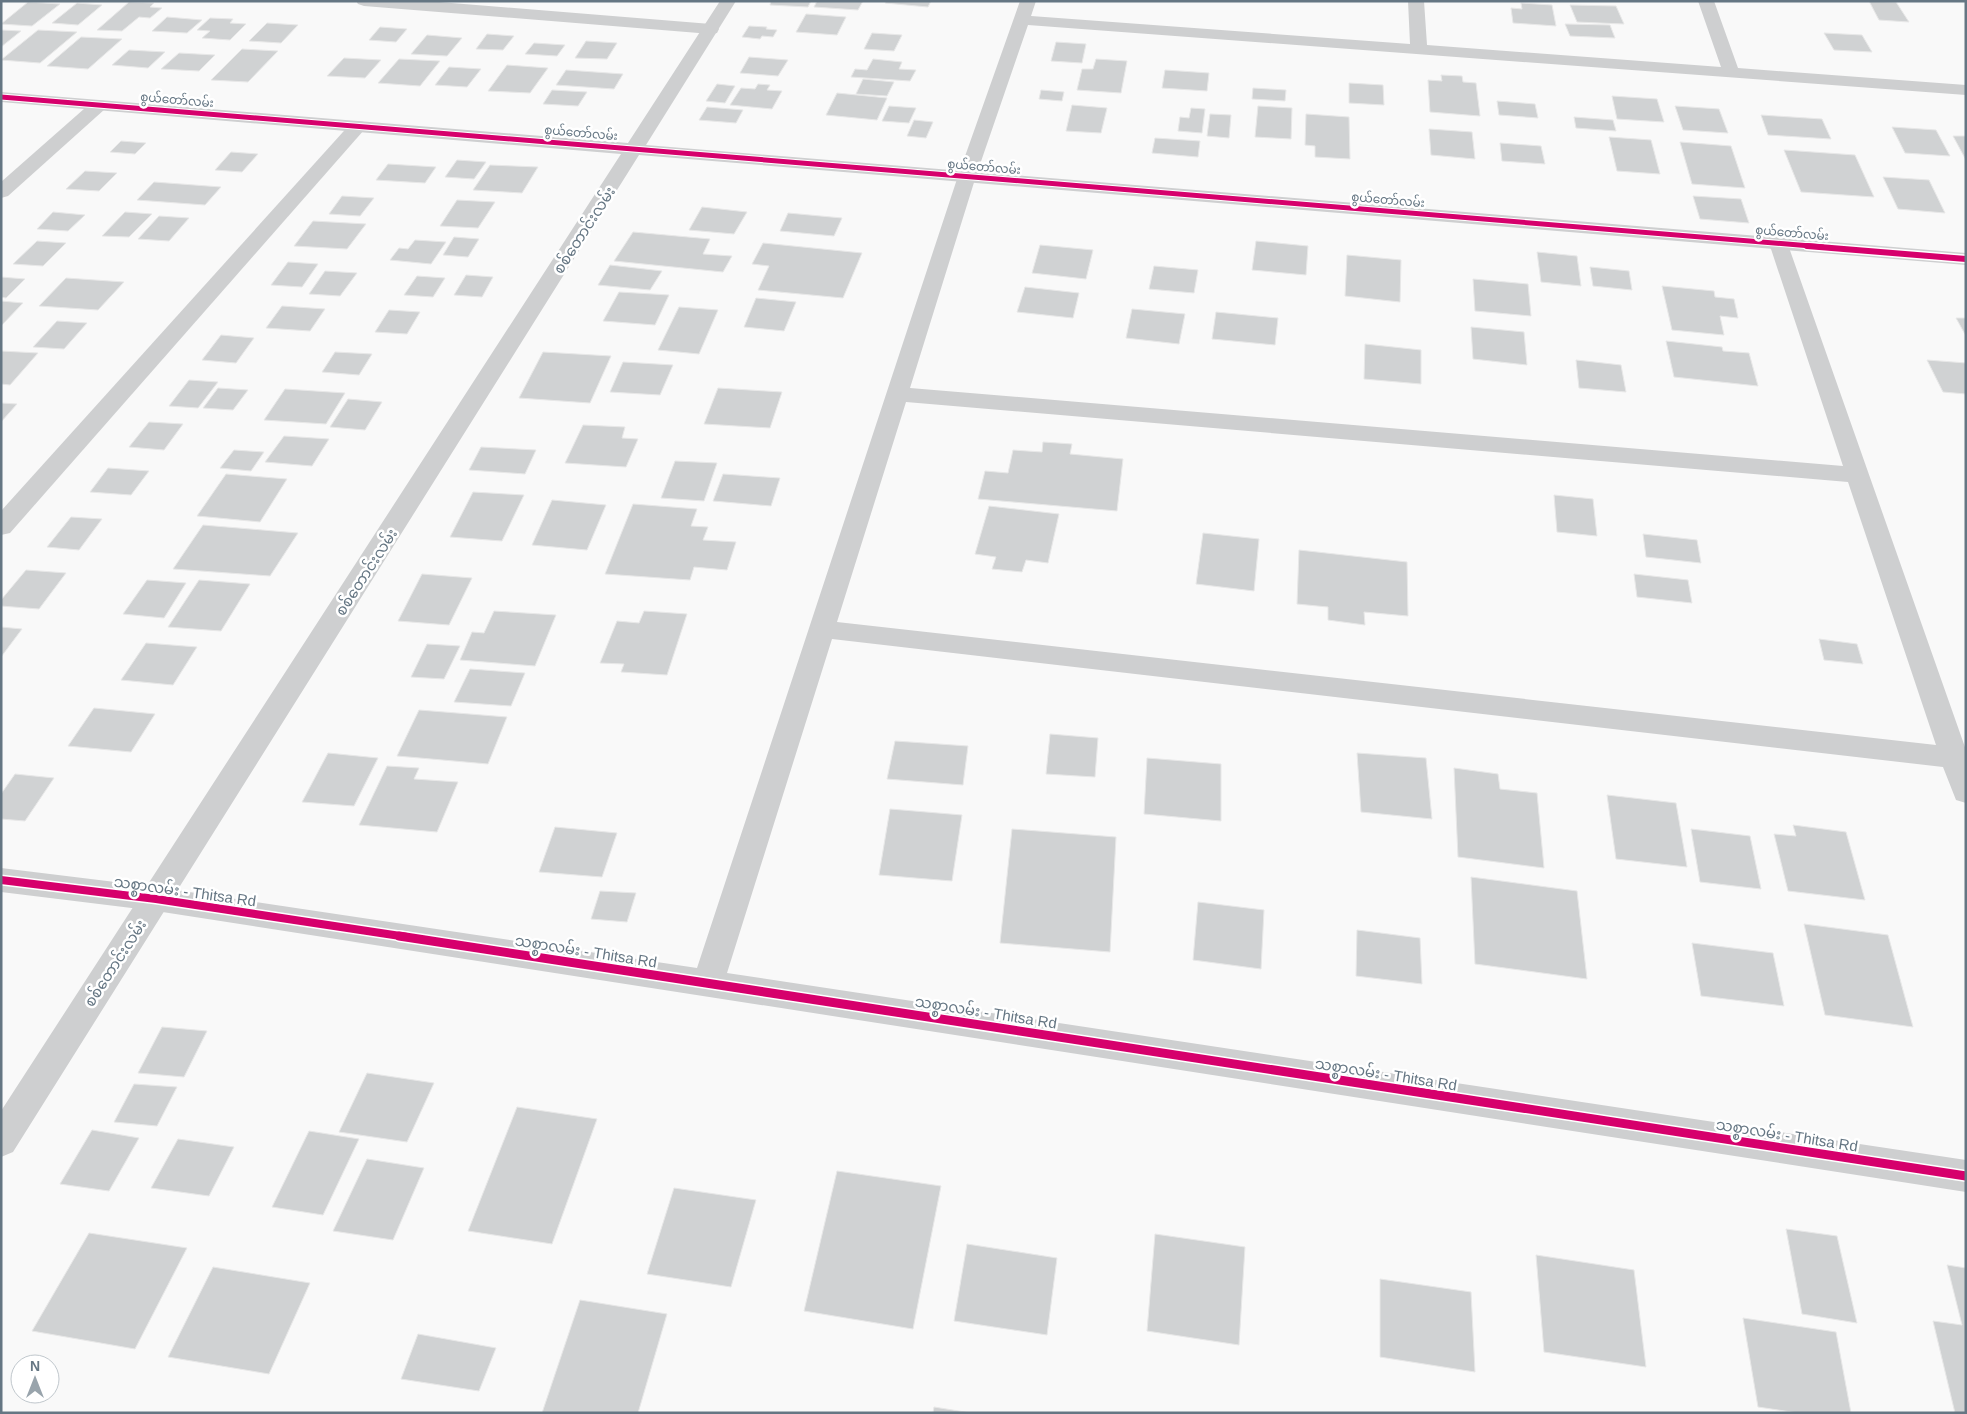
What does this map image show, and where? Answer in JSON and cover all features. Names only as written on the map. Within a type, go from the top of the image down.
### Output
[{"type":"street","points":[[364,1],[711,29]]},
{"type":"street","name":"စစ်တောင်းလမ်း","points":[[1,1141],[636,149],[728,1]]},
{"type":"street","points":[[1416,1],[1419,49]]},
{"type":"street","points":[[1706,1],[1731,72]]},
{"type":"street","points":[[708,984],[967,176],[1025,10],[1419,49],[1966,90]]},
{"type":"street","name":"စွယ်တော်လမ်း","points":[[1,97],[1966,259]]},
{"type":"street","points":[[1,192],[99,105]]},
{"type":"street","points":[[1,527],[358,126]]},
{"type":"street","points":[[1779,243],[1966,792]]},
{"type":"street","points":[[897,394],[1858,475]]},
{"type":"street","points":[[822,629],[1954,758]]},
{"type":"street","name":"သစ္စာလမ်း - Thitsa Rd","points":[[1,880],[156,899],[1966,1176]]},
{"type":"building","points":[[771,1],[811,1],[808,7],[770,5]]},
{"type":"building","points":[[817,1],[863,1],[858,10],[814,7]]},
{"type":"building","points":[[886,1],[931,1],[928,7],[885,3]]},
{"type":"building","points":[[1869,1],[1896,2],[1909,22],[1879,20]]},
{"type":"building","points":[[28,2],[60,4],[32,26],[1,24]]},
{"type":"building","points":[[129,2],[154,3],[150,7],[162,8],[150,18],[139,17],[122,31],[97,30]]},
{"type":"building","points":[[77,3],[102,5],[78,25],[52,23]]},
{"type":"building","points":[[1521,3],[1552,5],[1556,26],[1513,23],[1511,8],[1522,9]]},
{"type":"building","points":[[1570,5],[1616,6],[1624,24],[1577,22]]},
{"type":"building","points":[[806,14],[846,17],[837,35],[796,32]]},
{"type":"building","points":[[167,17],[202,20],[187,33],[152,31]]},
{"type":"building","points":[[210,18],[233,19],[230,23],[246,24],[230,40],[202,38],[210,31],[197,30]]},
{"type":"building","points":[[267,23],[298,25],[281,43],[249,41]]},
{"type":"building","points":[[1565,24],[1610,25],[1615,38],[1570,36]]},
{"type":"building","points":[[749,26],[767,27],[766,29],[777,30],[773,37],[762,36],[760,39],[742,37]]},
{"type":"building","points":[[380,27],[407,29],[396,42],[369,40]]},
{"type":"building","points":[[1,30],[21,31],[1,47]]},
{"type":"building","points":[[38,30],[77,32],[40,63],[1,60]]},
{"type":"building","points":[[872,33],[902,35],[894,51],[864,49]]},
{"type":"building","points":[[1824,33],[1862,35],[1872,52],[1834,50]]},
{"type":"building","points":[[487,34],[514,36],[503,50],[476,49]]},
{"type":"building","points":[[427,35],[462,38],[447,56],[411,54]]},
{"type":"building","points":[[81,37],[122,39],[88,69],[47,66]]},
{"type":"building","points":[[586,41],[617,43],[607,59],[575,58]]},
{"type":"building","points":[[1056,42],[1086,44],[1082,63],[1051,61]]},
{"type":"building","points":[[534,43],[565,45],[557,56],[525,54]]},
{"type":"building","points":[[242,49],[278,51],[248,82],[211,80]]},
{"type":"building","points":[[129,50],[165,52],[148,68],[112,65]]},
{"type":"building","points":[[179,53],[215,55],[199,71],[161,69]]},
{"type":"building","points":[[749,57],[788,60],[778,76],[740,73]]},
{"type":"building","points":[[344,58],[381,60],[365,78],[327,76]]},
{"type":"building","points":[[399,59],[440,61],[420,86],[378,83]]},
{"type":"building","points":[[873,59],[902,62],[899,69],[916,70],[910,81],[851,77],[855,69],[867,70]]},
{"type":"building","points":[[1096,59],[1127,61],[1121,93],[1077,90],[1082,69],[1093,69]]},
{"type":"building","points":[[507,65],[548,68],[530,93],[488,91]]},
{"type":"building","points":[[449,67],[481,69],[467,87],[435,85]]},
{"type":"building","points":[[566,70],[623,74],[614,89],[556,85]]},
{"type":"building","points":[[1165,70],[1209,73],[1207,91],[1162,88]]},
{"type":"building","points":[[1441,75],[1462,76],[1463,82],[1476,83],[1480,116],[1430,112],[1428,80],[1442,81]]},
{"type":"building","points":[[863,79],[894,82],[887,96],[856,94]]},
{"type":"building","points":[[1349,83],[1383,85],[1384,105],[1349,103]]},
{"type":"building","points":[[717,84],[735,86],[725,103],[706,101]]},
{"type":"building","points":[[758,84],[770,85],[767,90],[782,91],[772,109],[730,105],[741,88],[755,89]]},
{"type":"building","points":[[1253,88],[1286,90],[1285,101],[1252,99]]},
{"type":"building","points":[[552,90],[587,92],[578,106],[543,104]]},
{"type":"building","points":[[1041,90],[1064,92],[1062,101],[1039,99]]},
{"type":"building","points":[[837,93],[887,98],[877,120],[826,115]]},
{"type":"building","points":[[1612,96],[1657,99],[1664,122],[1617,119]]},
{"type":"building","points":[[1497,101],[1535,104],[1538,118],[1499,115]]},
{"type":"building","points":[[1072,105],[1107,108],[1101,133],[1066,131]]},
{"type":"building","points":[[889,106],[916,108],[909,123],[882,121]]},
{"type":"building","points":[[1258,106],[1292,108],[1291,139],[1255,137]]},
{"type":"building","points":[[1675,106],[1719,109],[1728,133],[1683,130]]},
{"type":"building","points":[[707,107],[743,110],[736,123],[699,120]]},
{"type":"building","points":[[1191,108],[1205,109],[1202,133],[1178,131],[1180,117],[1189,118]]},
{"type":"building","points":[[1210,114],[1231,115],[1229,138],[1207,136]]},
{"type":"building","points":[[1306,114],[1349,117],[1350,159],[1315,157],[1315,146],[1305,145]]},
{"type":"building","points":[[1761,115],[1822,119],[1831,139],[1768,135]]},
{"type":"building","points":[[1574,117],[1613,120],[1616,131],[1576,128]]},
{"type":"building","points":[[914,120],[933,122],[926,138],[907,136]]},
{"type":"building","points":[[1892,127],[1936,130],[1950,156],[1905,153]]},
{"type":"building","points":[[1429,129],[1472,132],[1475,159],[1431,155]]},
{"type":"building","points":[[1953,136],[1966,136],[1966,160]]},
{"type":"building","points":[[1609,137],[1651,140],[1660,174],[1617,171]]},
{"type":"building","points":[[1155,138],[1200,141],[1198,157],[1152,153]]},
{"type":"building","points":[[121,141],[146,143],[135,154],[110,152]]},
{"type":"building","points":[[1680,142],[1731,146],[1745,188],[1692,184]]},
{"type":"building","points":[[1500,143],[1541,146],[1545,164],[1502,161]]},
{"type":"building","points":[[1784,150],[1855,155],[1874,197],[1801,192]]},
{"type":"building","points":[[231,152],[258,154],[242,172],[215,170]]},
{"type":"building","points":[[457,160],[486,162],[474,179],[445,177]]},
{"type":"building","points":[[388,164],[436,167],[425,183],[376,180]]},
{"type":"building","points":[[490,165],[538,167],[522,193],[473,190]]},
{"type":"building","points":[[85,171],[117,173],[99,191],[66,189]]},
{"type":"building","points":[[1883,177],[1929,180],[1945,213],[1898,209]]},
{"type":"building","points":[[154,182],[221,187],[205,205],[137,200]]},
{"type":"building","points":[[342,196],[374,198],[360,216],[329,214]]},
{"type":"building","points":[[1693,196],[1741,199],[1749,223],[1700,219]]},
{"type":"building","points":[[457,200],[495,202],[478,228],[440,226]]},
{"type":"building","points":[[702,207],[747,212],[734,234],[689,230]]},
{"type":"building","points":[[53,212],[85,215],[68,231],[37,229]]},
{"type":"building","points":[[125,212],[152,214],[129,237],[102,236]]},
{"type":"building","points":[[788,213],[842,218],[834,236],[780,231]]},
{"type":"building","points":[[159,216],[189,218],[169,241],[138,239]]},
{"type":"building","points":[[313,221],[366,224],[347,249],[294,246]]},
{"type":"building","points":[[633,232],[710,239],[703,254],[732,256],[723,272],[614,261]]},
{"type":"building","points":[[454,237],[479,239],[468,257],[443,255]]},
{"type":"building","points":[[415,240],[446,242],[431,264],[390,260],[399,248],[408,249]]},
{"type":"building","points":[[37,241],[66,243],[43,266],[13,264]]},
{"type":"building","points":[[1256,241],[1308,246],[1306,275],[1252,270]]},
{"type":"building","points":[[763,243],[862,253],[843,298],[758,290],[769,266],[752,264]]},
{"type":"building","points":[[1040,245],[1093,250],[1086,279],[1032,273]]},
{"type":"building","points":[[1537,252],[1577,256],[1581,286],[1541,282]]},
{"type":"building","points":[[1347,255],[1401,260],[1400,302],[1345,296]]},
{"type":"building","points":[[288,262],[318,264],[302,287],[271,285]]},
{"type":"building","points":[[610,265],[662,271],[650,290],[598,285]]},
{"type":"building","points":[[1154,266],[1198,270],[1194,293],[1149,289]]},
{"type":"building","points":[[1590,267],[1629,271],[1632,290],[1593,286]]},
{"type":"building","points":[[325,271],[357,273],[340,296],[309,294]]},
{"type":"building","points":[[466,275],[493,277],[482,297],[454,295]]},
{"type":"building","points":[[417,276],[445,278],[433,297],[404,295]]},
{"type":"building","points":[[1,277],[25,279],[6,298],[1,297]]},
{"type":"building","points":[[66,278],[124,282],[98,310],[39,306]]},
{"type":"building","points":[[1473,279],[1528,284],[1531,316],[1475,311]]},
{"type":"building","points":[[1662,286],[1714,291],[1715,297],[1734,299],[1738,318],[1720,316],[1724,335],[1672,330]]},
{"type":"building","points":[[1025,287],[1079,293],[1073,318],[1017,312]]},
{"type":"building","points":[[619,292],[669,295],[655,325],[603,321]]},
{"type":"building","points":[[756,298],[796,302],[784,331],[744,327]]},
{"type":"building","points":[[1,301],[23,303],[1,326]]},
{"type":"building","points":[[282,306],[325,309],[310,331],[266,328]]},
{"type":"building","points":[[679,307],[718,310],[699,354],[658,350]]},
{"type":"building","points":[[1132,309],[1185,314],[1179,344],[1126,338]]},
{"type":"building","points":[[389,310],[420,312],[407,334],[375,332]]},
{"type":"building","points":[[1216,312],[1278,318],[1275,345],[1212,339]]},
{"type":"building","points":[[1956,318],[1966,318],[1966,336]]},
{"type":"building","points":[[57,321],[87,323],[64,349],[33,347]]},
{"type":"building","points":[[1471,327],[1524,332],[1527,365],[1473,359]]},
{"type":"building","points":[[221,335],[254,338],[236,363],[202,360]]},
{"type":"building","points":[[1666,341],[1722,347],[1723,351],[1749,353],[1758,386],[1674,377]]},
{"type":"building","points":[[1365,344],[1421,350],[1421,384],[1364,379]]},
{"type":"building","points":[[1,351],[38,353],[10,385],[1,384]]},
{"type":"building","points":[[335,352],[372,354],[359,375],[322,372]]},
{"type":"building","points":[[543,352],[611,356],[590,403],[519,398]]},
{"type":"building","points":[[1576,360],[1621,365],[1626,392],[1579,388]]},
{"type":"building","points":[[1927,360],[1966,363],[1966,394],[1943,392]]},
{"type":"building","points":[[623,362],[673,365],[660,395],[610,392]]},
{"type":"building","points":[[189,380],[218,382],[198,408],[169,406]]},
{"type":"building","points":[[218,388],[248,390],[233,410],[203,408]]},
{"type":"building","points":[[718,388],[782,392],[770,428],[704,424]]},
{"type":"building","points":[[285,389],[345,393],[326,424],[264,420]]},
{"type":"building","points":[[348,399],[382,402],[365,430],[330,427]]},
{"type":"building","points":[[1,403],[17,404],[1,422]]},
{"type":"building","points":[[149,422],[183,424],[164,450],[129,447]]},
{"type":"building","points":[[583,425],[625,427],[622,438],[638,439],[626,467],[565,463]]},
{"type":"building","points":[[284,436],[329,439],[312,466],[265,462]]},
{"type":"building","points":[[1043,442],[1072,444],[1070,454],[1123,459],[1117,511],[978,499],[985,471],[1008,473],[1013,450],[1042,452]]},
{"type":"building","points":[[481,447],[536,450],[525,474],[469,470]]},
{"type":"building","points":[[234,450],[264,452],[251,471],[220,468]]},
{"type":"building","points":[[675,461],[717,463],[704,501],[661,498]]},
{"type":"building","points":[[108,468],[149,471],[131,495],[90,492]]},
{"type":"building","points":[[226,474],[287,479],[260,522],[197,516]]},
{"type":"building","points":[[723,474],[780,478],[771,506],[713,501]]},
{"type":"building","points":[[473,492],[524,495],[502,541],[450,537]]},
{"type":"building","points":[[1554,495],[1593,499],[1597,536],[1557,532]]},
{"type":"building","points":[[552,500],[606,505],[587,550],[532,545]]},
{"type":"building","points":[[633,504],[697,509],[691,526],[708,527],[703,540],[736,542],[727,570],[694,567],[690,580],[605,574]]},
{"type":"building","points":[[989,506],[1059,514],[1048,563],[1026,560],[1022,572],[992,569],[996,557],[975,554]]},
{"type":"building","points":[[71,517],[102,519],[79,550],[47,547]]},
{"type":"building","points":[[203,525],[298,533],[270,576],[173,569]]},
{"type":"building","points":[[1203,533],[1259,539],[1254,591],[1196,584]]},
{"type":"building","points":[[1643,534],[1697,540],[1701,563],[1646,557]]},
{"type":"building","points":[[1299,550],[1407,562],[1408,616],[1364,612],[1365,625],[1328,620],[1328,607],[1297,604]]},
{"type":"building","points":[[26,570],[66,573],[39,609],[1,606],[1,600]]},
{"type":"building","points":[[422,574],[472,578],[449,625],[398,621]]},
{"type":"building","points":[[1634,574],[1688,580],[1692,603],[1637,597]]},
{"type":"building","points":[[147,580],[186,583],[164,618],[123,614]]},
{"type":"building","points":[[199,580],[250,584],[221,631],[168,627]]},
{"type":"building","points":[[494,611],[556,615],[535,666],[460,660],[472,632],[484,633]]},
{"type":"building","points":[[644,611],[687,614],[667,675],[621,672],[624,664],[600,663],[617,621],[639,623]]},
{"type":"building","points":[[1,627],[22,629],[1,657]]},
{"type":"building","points":[[1819,639],[1857,644],[1863,664],[1824,660]]},
{"type":"building","points":[[146,643],[197,647],[173,685],[121,680]]},
{"type":"building","points":[[427,644],[460,646],[444,679],[411,677]]},
{"type":"building","points":[[470,669],[525,673],[511,706],[454,702]]},
{"type":"building","points":[[94,708],[155,714],[131,752],[68,746]]},
{"type":"building","points":[[419,710],[507,717],[488,764],[397,756]]},
{"type":"building","points":[[1050,734],[1098,738],[1095,777],[1046,774]]},
{"type":"building","points":[[895,741],[968,746],[963,785],[887,779]]},
{"type":"building","points":[[328,753],[378,758],[354,806],[302,802]]},
{"type":"building","points":[[1357,753],[1426,758],[1432,819],[1361,812]]},
{"type":"building","points":[[1147,758],[1221,764],[1221,821],[1144,814]]},
{"type":"building","points":[[387,766],[419,768],[414,779],[458,782],[437,832],[359,825]]},
{"type":"building","points":[[1454,768],[1498,774],[1500,789],[1537,793],[1544,868],[1458,857]]},
{"type":"building","points":[[15,774],[54,778],[25,821],[1,819],[1,794]]},
{"type":"building","points":[[1607,795],[1676,803],[1687,867],[1616,859]]},
{"type":"building","points":[[890,809],[962,815],[952,881],[879,875]]},
{"type":"building","points":[[1793,825],[1846,832],[1865,900],[1788,891],[1774,834],[1796,836]]},
{"type":"building","points":[[555,827],[617,833],[602,877],[539,872]]},
{"type":"building","points":[[1012,829],[1116,837],[1110,952],[1000,943]]},
{"type":"building","points":[[1691,829],[1750,836],[1761,889],[1700,882]]},
{"type":"building","points":[[1471,877],[1577,891],[1587,979],[1475,964]]},
{"type":"building","points":[[600,891],[636,893],[627,922],[591,919]]},
{"type":"building","points":[[1198,902],[1264,910],[1261,969],[1193,960]]},
{"type":"building","points":[[1804,924],[1888,935],[1913,1027],[1825,1015]]},
{"type":"building","points":[[1357,930],[1420,938],[1422,984],[1356,976]]},
{"type":"building","points":[[1692,943],[1773,953],[1784,1006],[1701,996]]},
{"type":"building","points":[[162,1027],[207,1031],[184,1077],[138,1073]]},
{"type":"building","points":[[367,1073],[434,1083],[407,1142],[339,1132]]},
{"type":"building","points":[[134,1084],[177,1087],[157,1126],[114,1122]]},
{"type":"building","points":[[517,1107],[597,1119],[552,1244],[468,1231]]},
{"type":"building","points":[[92,1130],[139,1138],[109,1191],[60,1184]]},
{"type":"building","points":[[309,1131],[359,1139],[323,1215],[272,1207]]},
{"type":"building","points":[[178,1139],[234,1147],[209,1196],[151,1188]]},
{"type":"building","points":[[367,1159],[424,1168],[393,1240],[333,1231]]},
{"type":"building","points":[[837,1171],[941,1186],[913,1329],[804,1311]]},
{"type":"building","points":[[674,1188],[756,1200],[731,1287],[647,1274]]},
{"type":"building","points":[[1786,1229],[1837,1236],[1857,1323],[1802,1314]]},
{"type":"building","points":[[89,1233],[187,1248],[135,1349],[32,1331]]},
{"type":"building","points":[[1155,1234],[1245,1247],[1239,1345],[1147,1331]]},
{"type":"building","points":[[967,1244],[1057,1258],[1047,1335],[954,1321]]},
{"type":"building","points":[[1536,1255],[1634,1270],[1646,1367],[1544,1352]]},
{"type":"building","points":[[1947,1265],[1966,1268],[1966,1413],[1955,1413],[1933,1321],[1962,1325]]},
{"type":"building","points":[[213,1267],[310,1283],[269,1374],[168,1357]]},
{"type":"building","points":[[1380,1279],[1471,1292],[1475,1372],[1380,1357]]},
{"type":"building","points":[[580,1300],[667,1314],[638,1413],[542,1413]]},
{"type":"building","points":[[1743,1318],[1836,1332],[1851,1413],[1798,1413],[1758,1407]]},
{"type":"building","points":[[418,1334],[496,1348],[479,1391],[401,1379]]},
{"type":"building","points":[[934,1407],[971,1413],[933,1413]]},
{"type":"cycle path","points":[[1,97],[1966,259]]},
{"type":"cycle path","points":[[1,880],[156,899],[1966,1176]]}]
